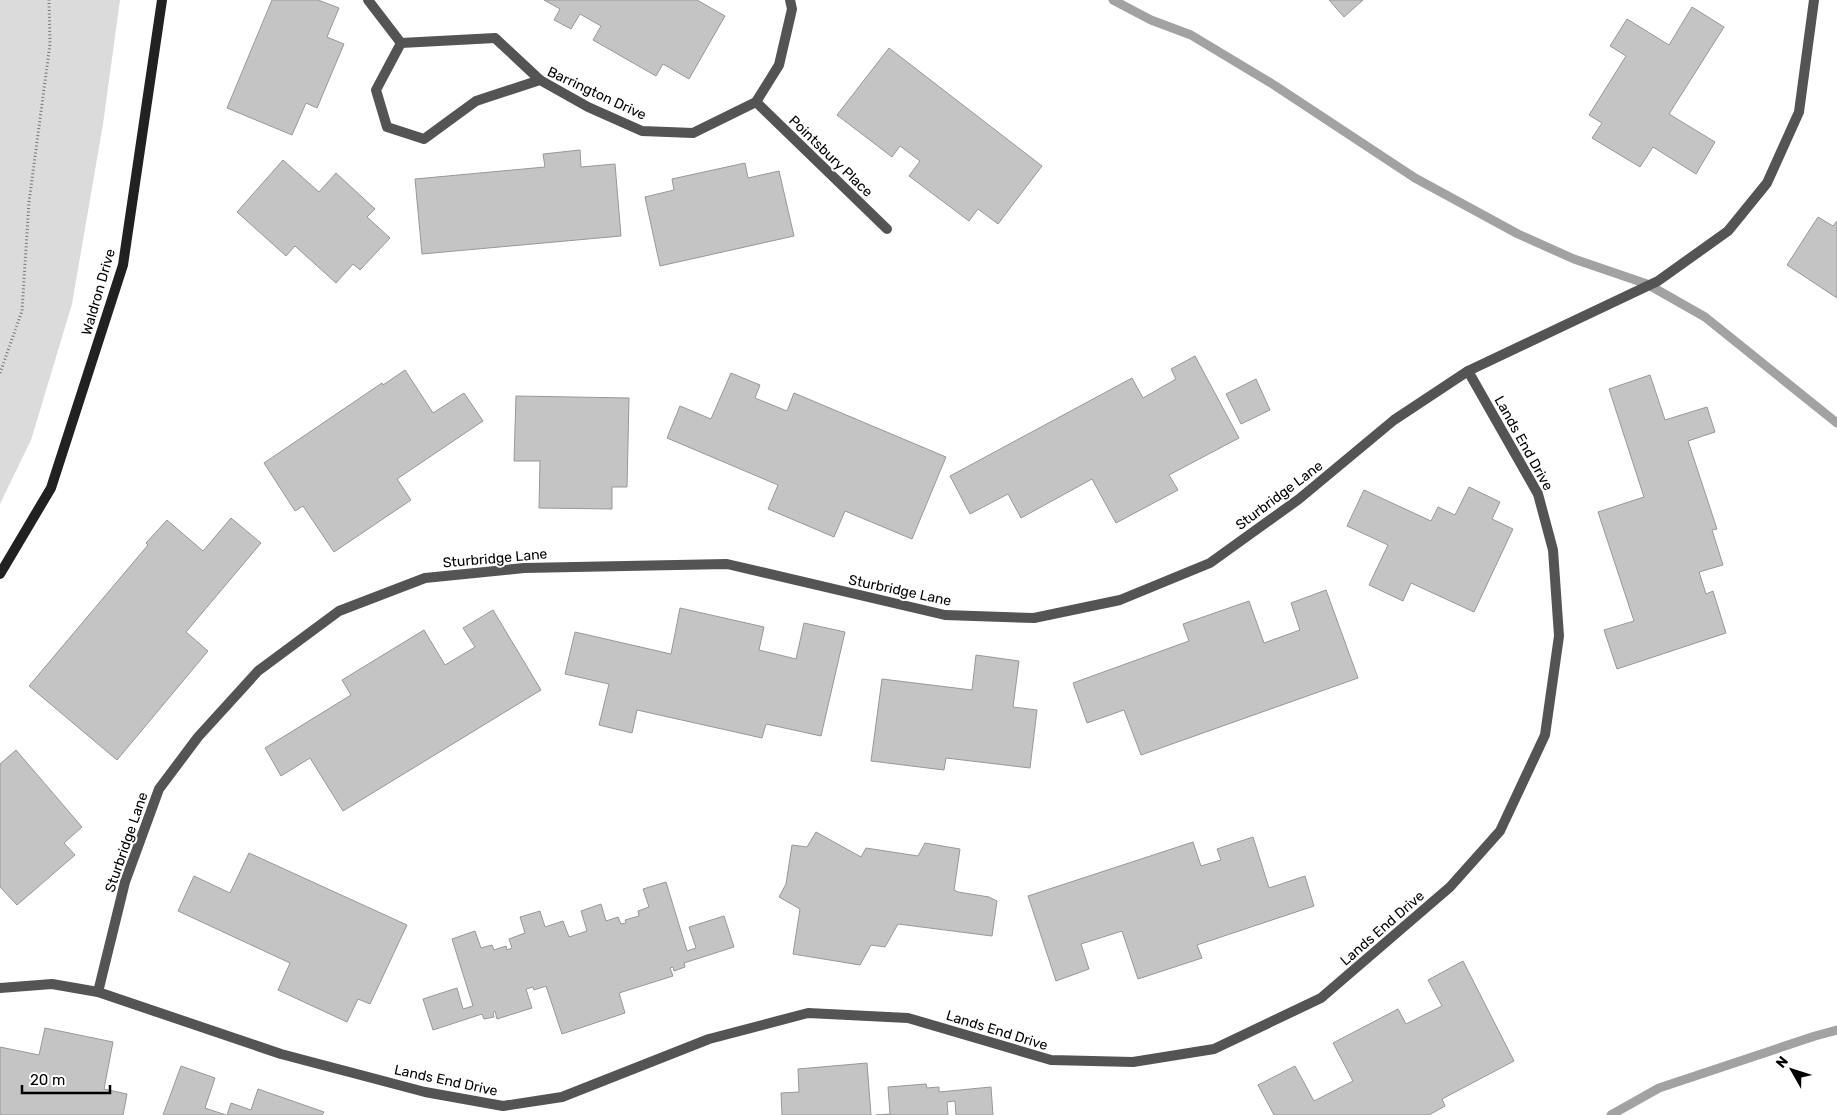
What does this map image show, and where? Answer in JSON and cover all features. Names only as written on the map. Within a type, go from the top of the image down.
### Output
[{"type":"street","name":"Waldron Drive","points":[[0,574],[51,488],[123,265],[162,0]]},
{"type":"street","points":[[368,0],[401,43],[495,38],[540,80]]},
{"type":"street","points":[[756,102],[779,65],[792,8],[790,0]]},
{"type":"street","name":"Sturbridge Lane","points":[[98,992],[125,882],[159,789],[198,737],[258,671],[339,611],[425,578],[524,568],[728,564],[944,616],[1034,618],[1120,600],[1210,563],[1298,499],[1394,420],[1468,371],[1658,281],[1728,231],[1766,183],[1799,112],[1814,0]]},
{"type":"street","name":"Barrington Drive","points":[[401,43],[376,90],[387,127],[424,139],[476,101],[540,80],[588,108],[642,131],[693,133],[756,102]]},
{"type":"street","name":"Pointsbury Place","points":[[756,102],[887,229]]},
{"type":"street","name":"Lands End Drive","points":[[98,992],[281,1054],[425,1092],[503,1106],[562,1097],[709,1039],[808,1013],[908,1018],[1051,1060],[1133,1062],[1214,1049],[1321,998],[1450,887],[1500,831],[1545,735],[1559,636],[1553,550],[1538,494],[1468,371]]},
{"type":"street","points":[[0,988],[52,984],[98,992]]},
{"type":"path","points":[[0,373],[22,311],[29,202],[50,44],[49,0]]},
{"type":"shaded area","points":[[0,0],[120,0],[103,124],[72,304],[31,440],[0,504]]},
{"type":"building","points":[[272,0],[318,0],[339,8],[327,37],[344,44],[317,108],[306,103],[292,135],[227,108]]},
{"type":"building","points":[[544,0],[697,0],[725,16],[689,79],[663,64],[656,76],[593,40],[601,26],[580,14],[571,29],[554,20],[560,9]]},
{"type":"building","points":[[1329,0],[1363,0],[1344,17]]},
{"type":"building","points":[[1692,7],[1724,27],[1669,114],[1715,142],[1696,174],[1653,147],[1640,167],[1592,138],[1602,123],[1589,115],[1626,56],[1610,46],[1627,19],[1669,45]]},
{"type":"building","points":[[889,48],[1042,166],[998,224],[978,209],[969,221],[909,176],[920,161],[900,146],[892,157],[837,115]]},
{"type":"building","points":[[580,150],[581,167],[615,164],[621,236],[422,254],[415,179],[545,167],[543,154]]},
{"type":"building","points":[[283,160],[319,192],[336,173],[375,209],[367,217],[390,238],[360,270],[353,264],[336,283],[295,246],[286,256],[237,212]]},
{"type":"building","points":[[745,163],[748,178],[779,171],[794,236],[660,266],[645,197],[674,190],[672,179]]},
{"type":"building","points":[[1818,217],[1833,226],[1837,221],[1837,298],[1787,265]]},
{"type":"building","points":[[1195,356],[1239,438],[1169,475],[1178,490],[1116,523],[1092,479],[1021,518],[1008,494],[970,514],[950,476],[1132,378],[1143,398],[1176,379],[1171,369]]},
{"type":"building","points":[[405,370],[433,413],[464,393],[483,421],[397,479],[411,500],[334,552],[303,506],[295,511],[264,463],[382,383],[383,385]]},
{"type":"building","points":[[731,373],[760,385],[755,398],[787,411],[794,393],[946,457],[912,539],[845,511],[834,537],[768,509],[778,485],[667,438],[680,406],[711,419]]},
{"type":"building","points":[[1650,375],[1665,420],[1707,407],[1715,432],[1688,441],[1717,529],[1712,530],[1723,565],[1699,572],[1706,594],[1713,591],[1726,633],[1617,669],[1604,630],[1634,621],[1598,512],[1644,497],[1609,389]]},
{"type":"building","points":[[1256,379],[1270,410],[1241,424],[1226,394]]},
{"type":"building","points":[[516,396],[629,398],[627,487],[612,487],[612,509],[539,508],[540,461],[514,461]]},
{"type":"building","points":[[1469,487],[1500,502],[1492,519],[1513,529],[1474,612],[1411,583],[1403,601],[1369,585],[1388,545],[1347,526],[1364,490],[1431,521],[1438,507],[1455,515]]},
{"type":"building","points":[[231,518],[261,543],[186,632],[208,651],[117,760],[29,686],[167,520],[203,551]]},
{"type":"building","points":[[1326,590],[1358,678],[1141,755],[1124,710],[1087,723],[1073,683],[1189,641],[1183,624],[1249,601],[1264,643],[1300,630],[1291,603]]},
{"type":"building","points":[[680,608],[764,627],[759,650],[796,659],[804,623],[845,632],[821,736],[766,724],[762,738],[637,710],[632,733],[599,725],[609,684],[565,674],[575,632],[671,654]]},
{"type":"building","points":[[493,610],[541,690],[343,811],[310,758],[281,776],[265,748],[351,695],[342,680],[424,630],[445,665],[475,647],[463,628]]},
{"type":"building","points":[[976,655],[1019,661],[1013,707],[1037,710],[1030,768],[946,758],[944,770],[871,761],[882,679],[972,690]]},
{"type":"building","points":[[16,750],[82,827],[64,843],[75,855],[17,905],[0,887],[0,764]]},
{"type":"building","points":[[816,832],[861,857],[866,848],[918,856],[925,843],[960,849],[954,890],[989,897],[997,901],[992,936],[898,924],[885,947],[871,945],[860,965],[793,954],[800,909],[779,897],[786,884],[792,845],[807,847]]},
{"type":"building","points":[[1253,837],[1269,888],[1305,876],[1314,906],[1197,945],[1202,958],[1138,979],[1122,931],[1081,944],[1089,969],[1056,981],[1028,896],[1193,842],[1201,866],[1221,860],[1217,849]]},
{"type":"building","points":[[249,853],[407,925],[370,1004],[358,999],[347,1022],[278,990],[290,963],[178,911],[194,876],[230,893]]},
{"type":"building","points":[[666,882],[687,951],[696,948],[689,927],[724,916],[734,947],[684,963],[685,967],[674,971],[673,967],[670,968],[673,976],[619,993],[625,1013],[562,1034],[546,986],[534,990],[533,987],[526,989],[532,1008],[497,1019],[495,1011],[493,1013],[494,1017],[484,1019],[482,1014],[433,1030],[423,999],[457,988],[463,1009],[473,1006],[452,939],[475,931],[481,948],[492,945],[494,950],[506,946],[507,950],[512,948],[509,939],[525,933],[520,917],[540,911],[545,927],[563,921],[569,937],[587,931],[581,911],[601,904],[606,921],[618,917],[621,924],[626,923],[625,920],[639,916],[638,911],[649,907],[643,889]]},
{"type":"building","points":[[1463,961],[1514,1061],[1442,1099],[1445,1106],[1429,1115],[1274,1115],[1258,1085],[1295,1066],[1314,1101],[1353,1081],[1333,1043],[1398,1009],[1406,1024],[1442,1006],[1428,980]]},
{"type":"building","points":[[45,1028],[113,1042],[104,1089],[127,1094],[123,1115],[0,1115],[0,1047],[39,1055]]},
{"type":"building","points":[[867,1063],[871,1115],[782,1115],[781,1093],[799,1092],[798,1069]]},
{"type":"building","points":[[181,1066],[215,1078],[205,1108],[226,1115],[163,1115]]},
{"type":"building","points":[[926,1084],[927,1088],[939,1087],[939,1092],[991,1087],[993,1115],[956,1115],[955,1101],[947,1102],[948,1115],[876,1115],[890,1114],[888,1087]]},
{"type":"building","points":[[258,1089],[324,1112],[322,1115],[227,1115],[231,1103],[251,1110]]},
{"type":"waterway","points":[[1113,0],[1151,20],[1191,35],[1274,85],[1415,178],[1518,234],[1574,259],[1647,284],[1705,317],[1837,423]]},
{"type":"waterway","points":[[1611,1115],[1659,1088],[1837,1030]]}]
